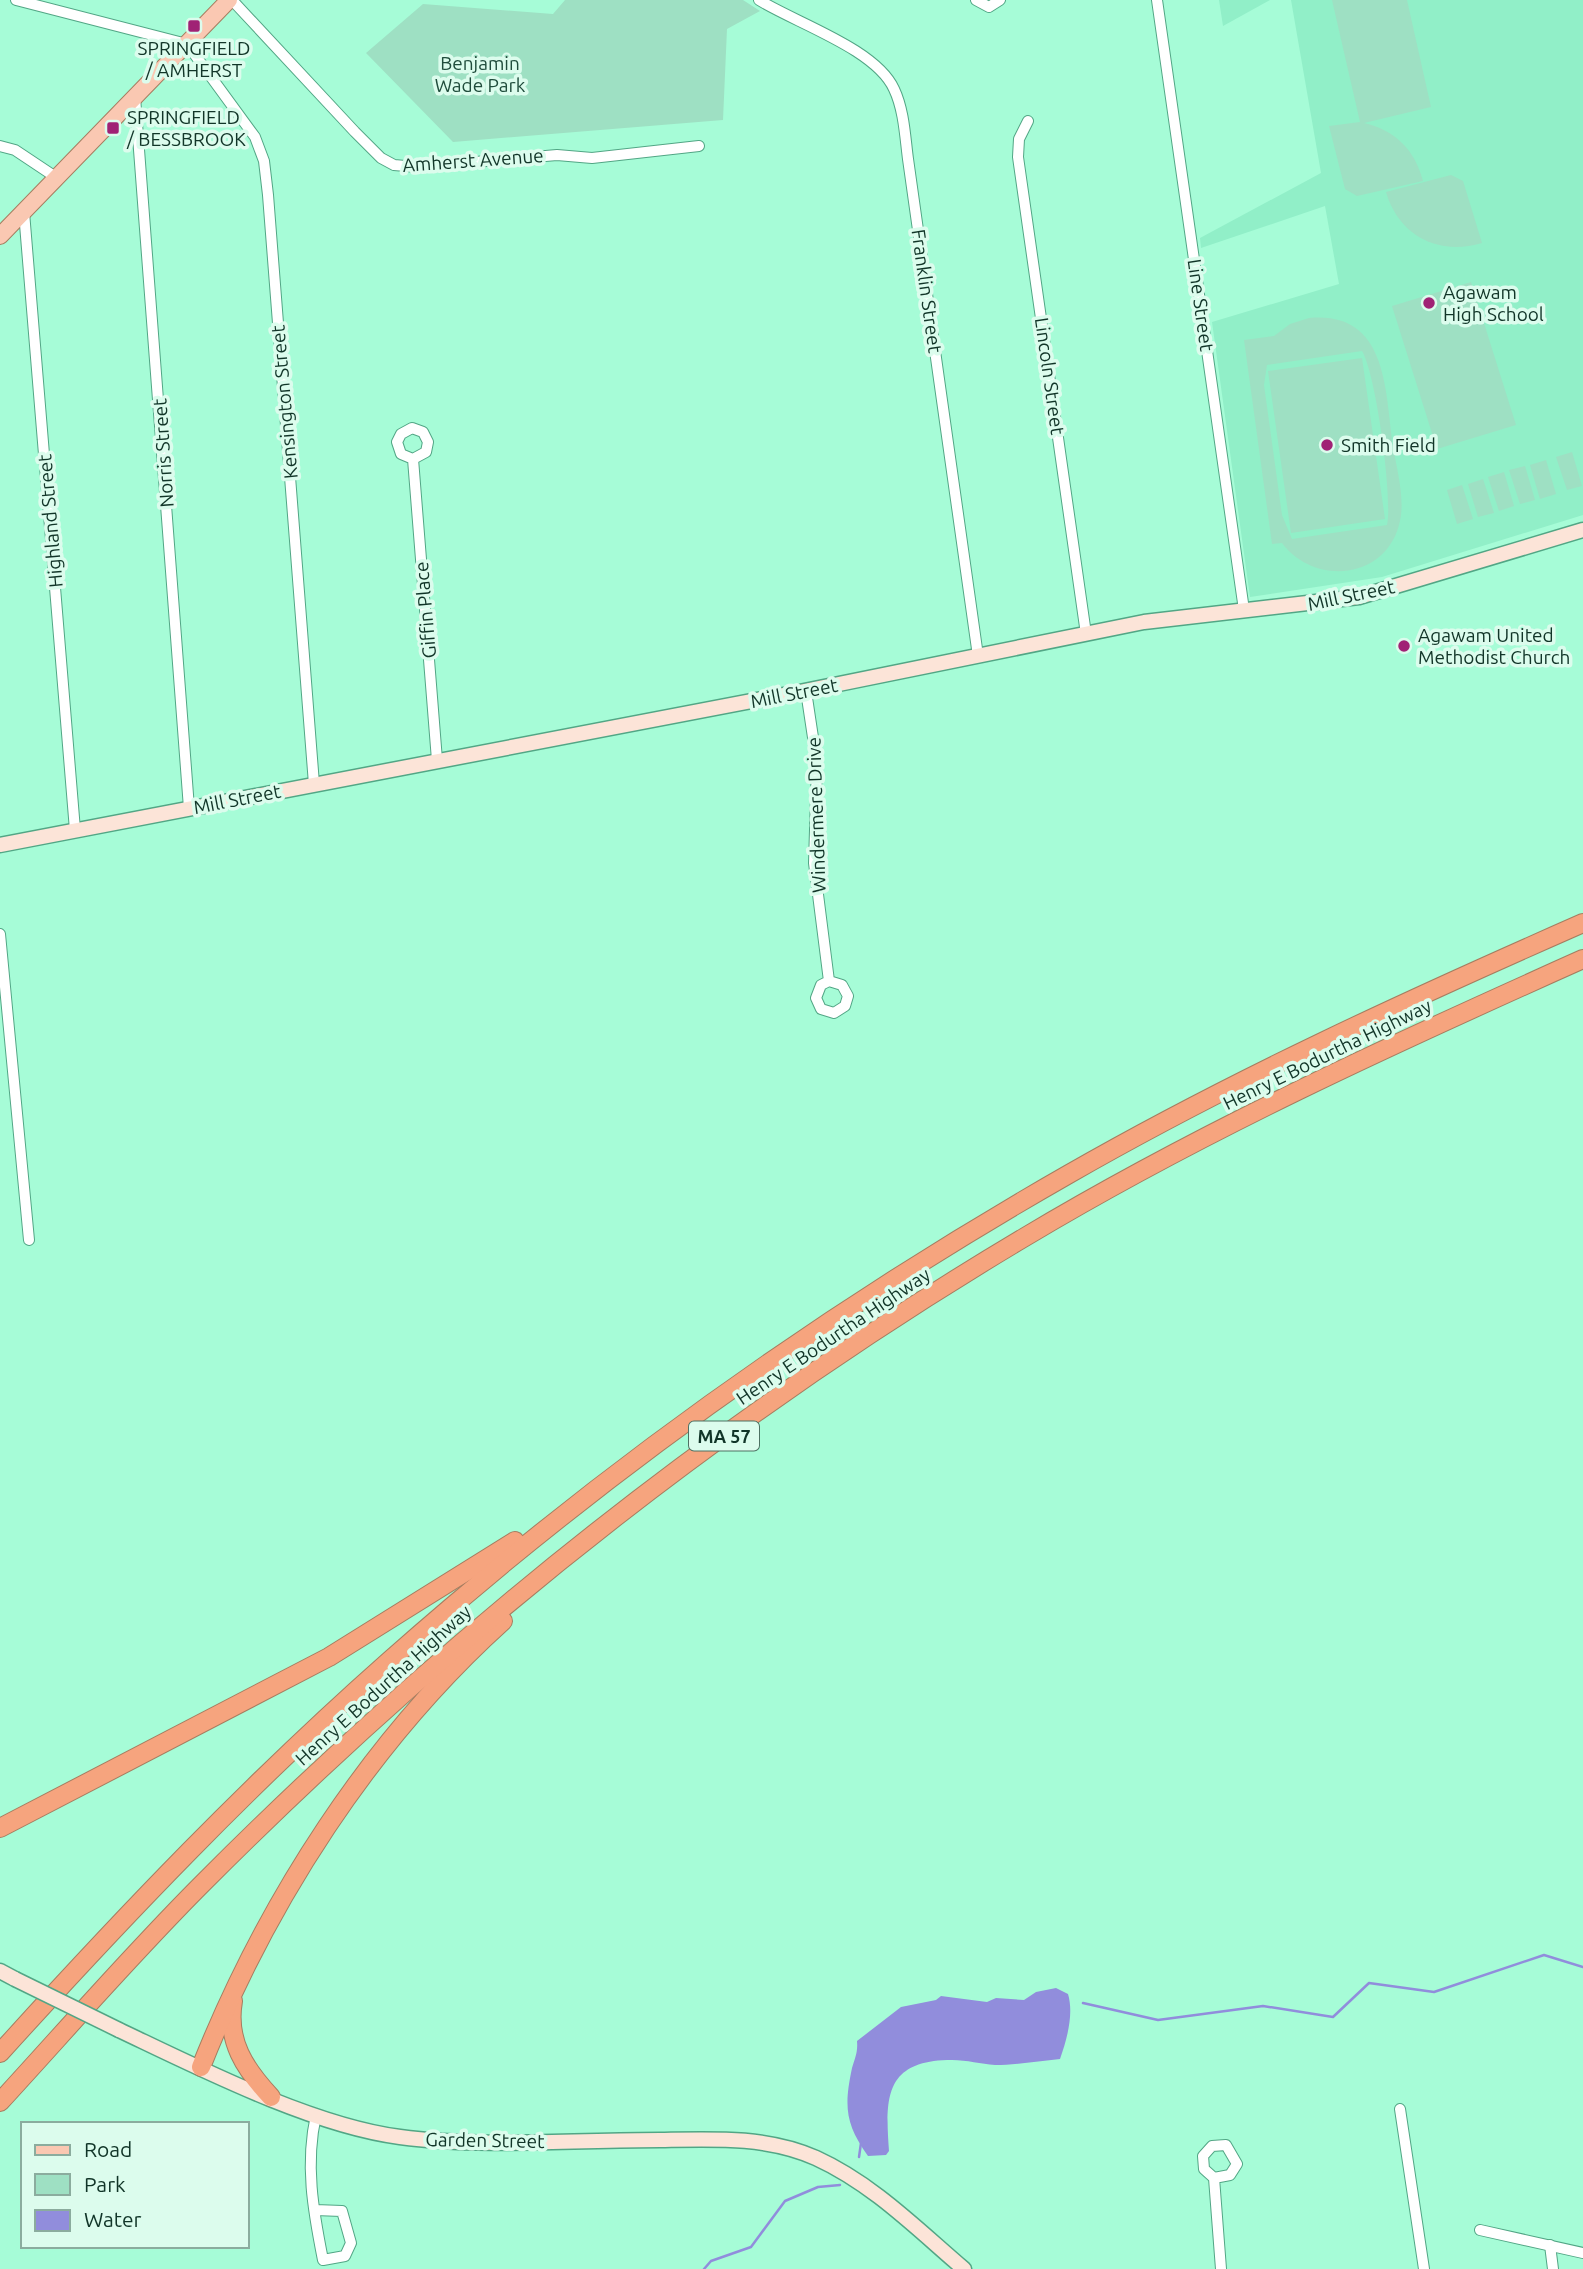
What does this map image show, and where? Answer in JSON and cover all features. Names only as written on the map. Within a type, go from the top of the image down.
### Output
[{"type":"highway","name":"Henry E Bodurtha Highway","points":[[0,2053],[149,1890],[333,1712],[489,1575],[615,1476],[852,1307],[1070,1173],[1306,1048],[1583,923]]},
{"type":"highway","name":"Henry E Bodurtha Highway","points":[[0,2102],[173,1914],[383,1711],[530,1585],[695,1458],[904,1312],[1089,1200],[1348,1065],[1583,959]]},
{"type":"highway","points":[[201,2067],[243,1970],[321,1839],[372,1765],[422,1704],[519,1607],[695,1458]]},
{"type":"highway","points":[[0,1828],[329,1657],[438,1592],[615,1476]]},
{"type":"highway","points":[[0,1843],[33,1815],[72,1791]]},
{"type":"highway","points":[[243,1970],[232,2005],[233,2034],[244,2067],[271,2097]]},
{"type":"main road","points":[[0,236],[230,0]]},
{"type":"street","points":[[16,0],[187,44]]},
{"type":"street","name":"Amherst Avenue","points":[[230,0],[355,132],[381,158],[394,165],[417,167],[557,155],[592,158],[699,146]]},
{"type":"street","name":"Franklin Street","points":[[759,0],[861,55],[881,71],[895,92],[908,159],[978,656]]},
{"type":"street","points":[[976,0],[989,7],[1000,0]]},
{"type":"street","name":"Line Street","points":[[1157,0],[1244,610]]},
{"type":"street","name":"Kensington Street","points":[[187,44],[250,127],[260,148],[266,172],[314,784]]},
{"type":"street","name":"Norris Street","points":[[135,97],[189,808]]},
{"type":"street","name":"Lincoln Street","points":[[1028,121],[1019,139],[1018,157],[1086,634]]},
{"type":"street","points":[[0,146],[15,150],[57,178]]},
{"type":"street","name":"Highland Street","points":[[24,212],[75,830]]},
{"type":"street","name":"Giffin Place","points":[[413,459],[437,760]]},
{"type":"street","name":"Mill Street","points":[[0,845],[806,691],[1167,618],[1361,597],[1583,530]]},
{"type":"street","name":"Windermere Drive","points":[[806,691],[817,764],[814,863],[830,981]]},
{"type":"street","points":[[0,934],[29,1240]]},
{"type":"street","name":"Garden Street","points":[[0,1971],[201,2067],[316,2115],[366,2131],[431,2140],[721,2139],[787,2148],[817,2159],[861,2183],[964,2269]]},
{"type":"street","points":[[1400,2109],[1424,2269]]},
{"type":"street","points":[[314,2210],[342,2211],[351,2243],[345,2256],[323,2260],[314,2210],[309,2146],[316,2115]]},
{"type":"street","points":[[1214,2178],[1221,2269]]},
{"type":"street","points":[[1480,2230],[1583,2253]]},
{"type":"street","points":[[1550,2245],[1553,2269]]},
{"type":"shaded area","points":[[1219,0],[1270,0],[1223,26]]},
{"type":"shaded area","name":"Agawam High School","points":[[1291,0],[1583,0],[1583,515],[1382,577],[1250,597],[1212,322],[1339,284],[1325,206],[1201,248],[1200,238],[1321,173]]},
{"type":"green space","name":"Benjamin Wade Park","points":[[565,0],[743,0],[760,11],[727,29],[723,120],[453,142],[366,53],[423,4],[553,14]]},
{"type":"green space","points":[[1332,0],[1407,0],[1431,107],[1364,123],[1385,131],[1402,143],[1415,160],[1423,181],[1357,196],[1345,189],[1329,126],[1360,122]]},
{"type":"green space","points":[[1451,175],[1463,181],[1482,243],[1450,247],[1422,239],[1400,220],[1386,192]]},
{"type":"green space","points":[[1471,282],[1516,425],[1437,449],[1392,306]]},
{"type":"green space","points":[[1309,318],[1335,319],[1354,327],[1368,341],[1378,358],[1384,379],[1400,486],[1401,516],[1391,544],[1379,557],[1364,566],[1346,571],[1329,571],[1311,566],[1295,557],[1282,543],[1272,544],[1244,340],[1274,336],[1290,324]],"holes":[[[1362,351],[1378,409],[1385,464],[1388,490],[1387,525],[1292,539],[1282,515],[1264,385],[1267,365]]]},
{"type":"green space","name":"Smith Field","points":[[1362,358],[1385,519],[1291,533],[1268,371]]},
{"type":"green space","points":[[1572,452],[1582,486],[1567,490],[1556,457]]},
{"type":"green space","points":[[1546,460],[1556,494],[1540,499],[1530,465]]},
{"type":"green space","points":[[1525,466],[1535,500],[1520,504],[1509,470]]},
{"type":"green space","points":[[1504,472],[1514,506],[1499,511],[1488,477]]},
{"type":"green space","points":[[1483,479],[1494,513],[1478,517],[1468,484]]},
{"type":"green space","points":[[1462,485],[1473,519],[1457,524],[1447,490]]},
{"type":"water","points":[[1056,1988],[1068,1994],[1070,2002],[1070,2018],[1060,2059],[995,2065],[952,2060],[913,2067],[894,2085],[890,2098],[889,2151],[886,2155],[868,2156],[855,2134],[847,2104],[857,2041],[901,2007],[936,2000],[941,1996],[987,2002],[996,1998],[1024,2000],[1036,1992]]},
{"type":"waterway","points":[[1083,2003],[1158,2020],[1263,2006],[1333,2017],[1369,1983],[1434,1992],[1544,1955],[1583,1967]]},
{"type":"waterway","points":[[859,2157],[861,2143]]},
{"type":"waterway","points":[[704,2269],[711,2261],[751,2247],[785,2201],[818,2187],[840,2185]]},
{"type":"place","name":"SPRINGFIELD / AMHERST","points":[[194,26]]},
{"type":"place","name":"SPRINGFIELD / BESSBROOK","points":[[113,128]]},
{"type":"place","name":"Agawam High School","points":[[1429,303]]},
{"type":"place","name":"Smith Field","points":[[1327,445]]},
{"type":"place","name":"Agawam United Methodist Church","points":[[1404,646]]}]
